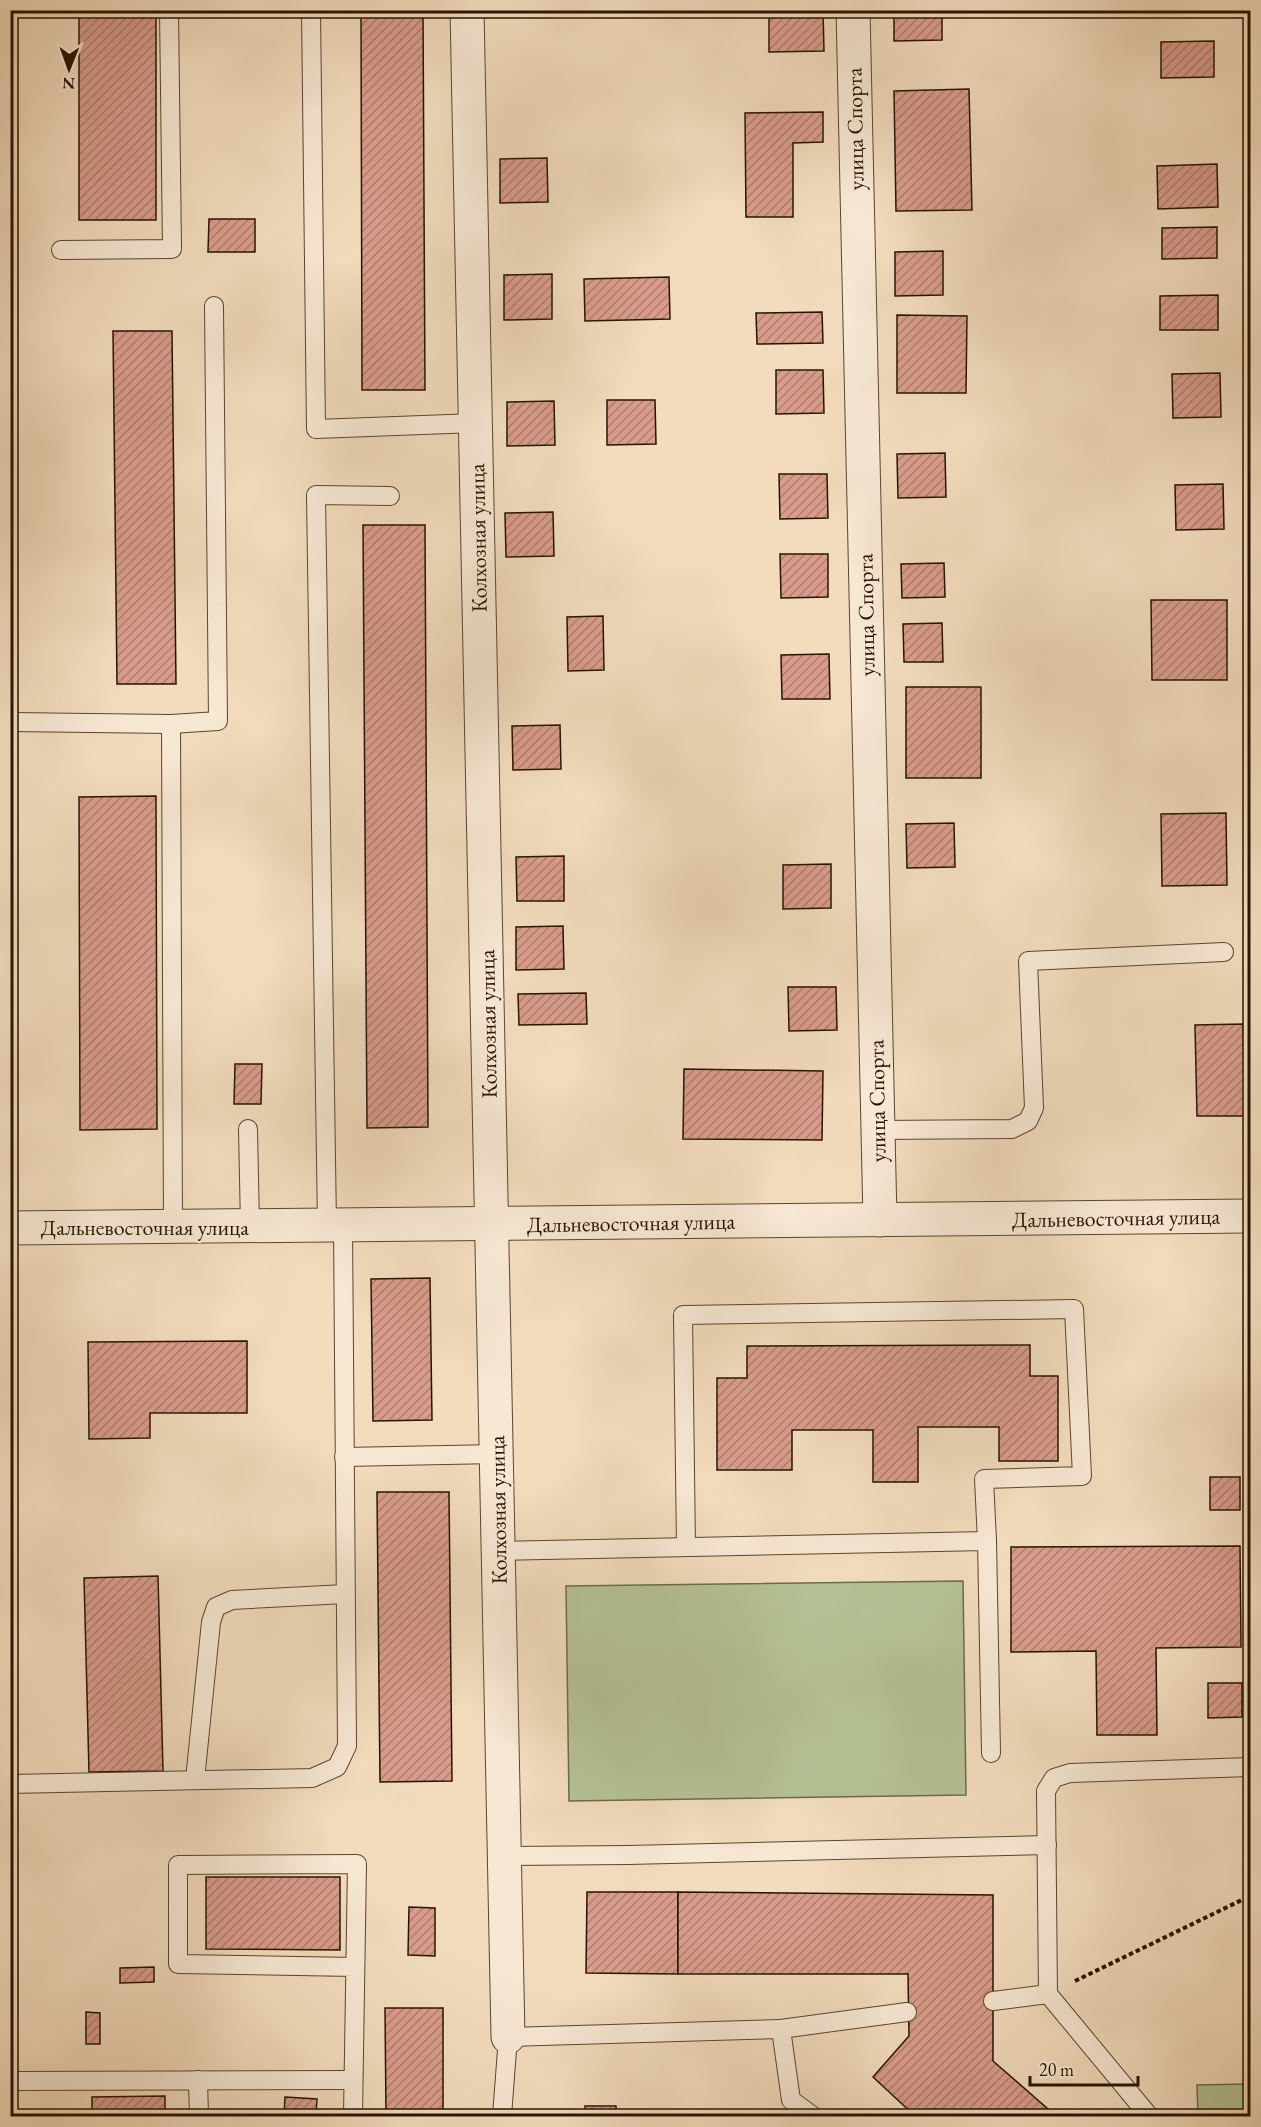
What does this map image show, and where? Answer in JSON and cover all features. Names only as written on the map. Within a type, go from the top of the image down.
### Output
[{"type":"street","name":"Колхозная улица","points":[[467,10],[508,2037]]},
{"type":"street","name":"улица Спорта","points":[[853,10],[879,1220]]},
{"type":"street","name":"Дальневосточная улица","points":[[10,1228],[1251,1216]]},
{"type":"lane","points":[[61,250],[172,249],[168,10]]},
{"type":"lane","points":[[310,10],[316,429],[476,423]]},
{"type":"lane","points":[[10,722],[171,724],[218,721],[214,306]]},
{"type":"lane","points":[[10,1784],[312,1778],[337,1767],[347,1746],[344,1457],[335,1225],[316,495],[390,496]]},
{"type":"lane","points":[[171,724],[173,1227]]},
{"type":"lane","points":[[877,1130],[1012,1129],[1028,1121],[1034,1108],[1028,961],[1224,952]]},
{"type":"lane","points":[[248,1129],[250,1226]]},
{"type":"lane","points":[[686,1547],[684,1315],[1074,1309],[1082,1476],[984,1479],[991,1753]]},
{"type":"lane","points":[[344,1457],[497,1454]]},
{"type":"lane","points":[[499,1551],[987,1541]]},
{"type":"lane","points":[[195,1780],[211,1622],[216,1607],[231,1600],[345,1594]]},
{"type":"lane","points":[[1149,2116],[1048,1994],[1046,1791],[1053,1778],[1070,1773],[1251,1767]]},
{"type":"lane","points":[[505,1856],[1047,1845]]},
{"type":"lane","points":[[353,2116],[357,1864],[178,1865],[177,1964],[355,1967]]},
{"type":"lane","points":[[993,2001],[1048,1994]]},
{"type":"lane","points":[[502,2116],[508,2037],[781,2029],[907,2012]]},
{"type":"lane","points":[[781,2029],[791,2100],[813,2116]]},
{"type":"lane","points":[[198,2080],[198,2116]]},
{"type":"lane","points":[[10,2081],[353,2080]]},
{"type":"path","points":[[1048,1994],[1251,1896]]},
{"type":"green space","points":[[963,1581],[966,1795],[569,1801],[566,1586]]},
{"type":"green space","points":[[1250,2084],[1250,2116],[1198,2116],[1197,2085]]},
{"type":"building","points":[[79,10],[156,10],[156,220],[79,220]]},
{"type":"building","points":[[361,10],[423,10],[425,390],[362,390]]},
{"type":"building","points":[[769,10],[823,10],[824,51],[769,52]]},
{"type":"building","points":[[894,10],[942,10],[942,40],[894,41]]},
{"type":"building","points":[[1214,41],[1214,77],[1161,78],[1161,42]]},
{"type":"building","points":[[969,89],[972,210],[896,211],[894,91]]},
{"type":"building","points":[[823,112],[823,142],[793,143],[793,217],[746,217],[745,113]]},
{"type":"building","points":[[547,158],[548,202],[500,203],[500,159]]},
{"type":"building","points":[[1217,164],[1218,207],[1158,209],[1157,166]]},
{"type":"building","points":[[209,219],[255,219],[255,252],[208,252]]},
{"type":"building","points":[[1217,227],[1217,258],[1162,259],[1162,228]]},
{"type":"building","points":[[943,251],[943,295],[895,296],[895,252]]},
{"type":"building","points":[[552,274],[552,319],[504,320],[504,275]]},
{"type":"building","points":[[669,277],[670,319],[585,321],[584,279]]},
{"type":"building","points":[[1218,295],[1218,330],[1160,330],[1160,296]]},
{"type":"building","points":[[822,312],[823,343],[757,344],[756,313]]},
{"type":"building","points":[[897,315],[967,316],[966,393],[897,393]]},
{"type":"building","points":[[113,331],[172,331],[176,684],[117,684]]},
{"type":"building","points":[[776,370],[823,370],[824,413],[776,414]]},
{"type":"building","points":[[1220,373],[1221,417],[1173,418],[1172,374]]},
{"type":"building","points":[[607,400],[655,400],[656,444],[607,445]]},
{"type":"building","points":[[554,401],[555,445],[507,446],[507,402]]},
{"type":"building","points":[[945,453],[946,497],[898,498],[897,454]]},
{"type":"building","points":[[779,474],[827,474],[828,518],[780,519]]},
{"type":"building","points":[[1223,484],[1224,529],[1176,530],[1175,485]]},
{"type":"building","points":[[553,512],[554,556],[506,557],[505,513]]},
{"type":"building","points":[[363,525],[425,525],[428,1127],[367,1128]]},
{"type":"building","points":[[780,554],[828,554],[828,597],[781,598]]},
{"type":"building","points":[[944,563],[945,597],[902,598],[901,564]]},
{"type":"building","points":[[1151,600],[1227,600],[1227,680],[1152,680]]},
{"type":"building","points":[[603,616],[604,670],[568,671],[567,617]]},
{"type":"building","points":[[942,623],[943,662],[904,662],[903,624]]},
{"type":"building","points":[[829,654],[830,699],[782,699],[781,655]]},
{"type":"building","points":[[906,687],[981,687],[981,778],[906,778]]},
{"type":"building","points":[[560,725],[561,769],[513,770],[512,726]]},
{"type":"building","points":[[156,796],[157,1129],[80,1130],[79,797]]},
{"type":"building","points":[[1226,813],[1227,885],[1162,886],[1161,814]]},
{"type":"building","points":[[954,823],[955,867],[907,868],[906,824]]},
{"type":"building","points":[[564,856],[564,901],[517,901],[516,857]]},
{"type":"building","points":[[831,864],[831,908],[783,909],[783,865]]},
{"type":"building","points":[[563,926],[564,969],[516,970],[516,927]]},
{"type":"building","points":[[788,987],[836,987],[837,1030],[789,1031]]},
{"type":"building","points":[[586,993],[587,1024],[519,1025],[518,994]]},
{"type":"building","points":[[1243,1024],[1245,1116],[1197,1116],[1195,1025]]},
{"type":"building","points":[[235,1064],[262,1064],[261,1104],[234,1104]]},
{"type":"building","points":[[684,1069],[823,1071],[822,1140],[683,1139]]},
{"type":"building","points":[[430,1278],[432,1420],[373,1421],[371,1279]]},
{"type":"building","points":[[247,1341],[247,1413],[150,1413],[150,1438],[89,1439],[88,1342]]},
{"type":"building","points":[[1030,1345],[1030,1376],[1058,1376],[1058,1461],[999,1461],[999,1427],[918,1427],[918,1482],[873,1482],[873,1430],[792,1430],[792,1470],[717,1470],[717,1378],[747,1378],[747,1346]]},
{"type":"building","points":[[1210,1477],[1240,1477],[1240,1510],[1210,1510]]},
{"type":"building","points":[[377,1492],[449,1492],[452,1781],[380,1782]]},
{"type":"building","points":[[1240,1546],[1241,1647],[1156,1648],[1157,1735],[1097,1735],[1096,1651],[1011,1652],[1011,1547]]},
{"type":"building","points":[[158,1576],[163,1771],[89,1772],[84,1578]]},
{"type":"building","points":[[1208,1683],[1242,1683],[1242,1717],[1208,1718]]},
{"type":"building","points":[[206,1877],[340,1877],[340,1950],[206,1949]]},
{"type":"building","points":[[587,1892],[678,1892],[678,1974],[586,1973]]},
{"type":"building","points":[[678,1892],[993,1895],[993,2061],[1056,2116],[915,2116],[873,2077],[909,2036],[908,1974],[678,1974]]},
{"type":"building","points":[[409,1907],[435,1908],[435,1956],[408,1955]]},
{"type":"building","points":[[154,1967],[154,1982],[120,1983],[120,1968]]},
{"type":"building","points":[[385,2008],[443,2008],[443,2116],[386,2116]]},
{"type":"building","points":[[86,2012],[100,2013],[100,2044],[86,2044]]},
{"type":"building","points":[[165,2096],[165,2116],[92,2116],[92,2097]]},
{"type":"building","points":[[285,2097],[317,2099],[316,2116],[284,2116]]},
{"type":"building","points":[[585,2106],[616,2106],[616,2116],[585,2116]]}]
